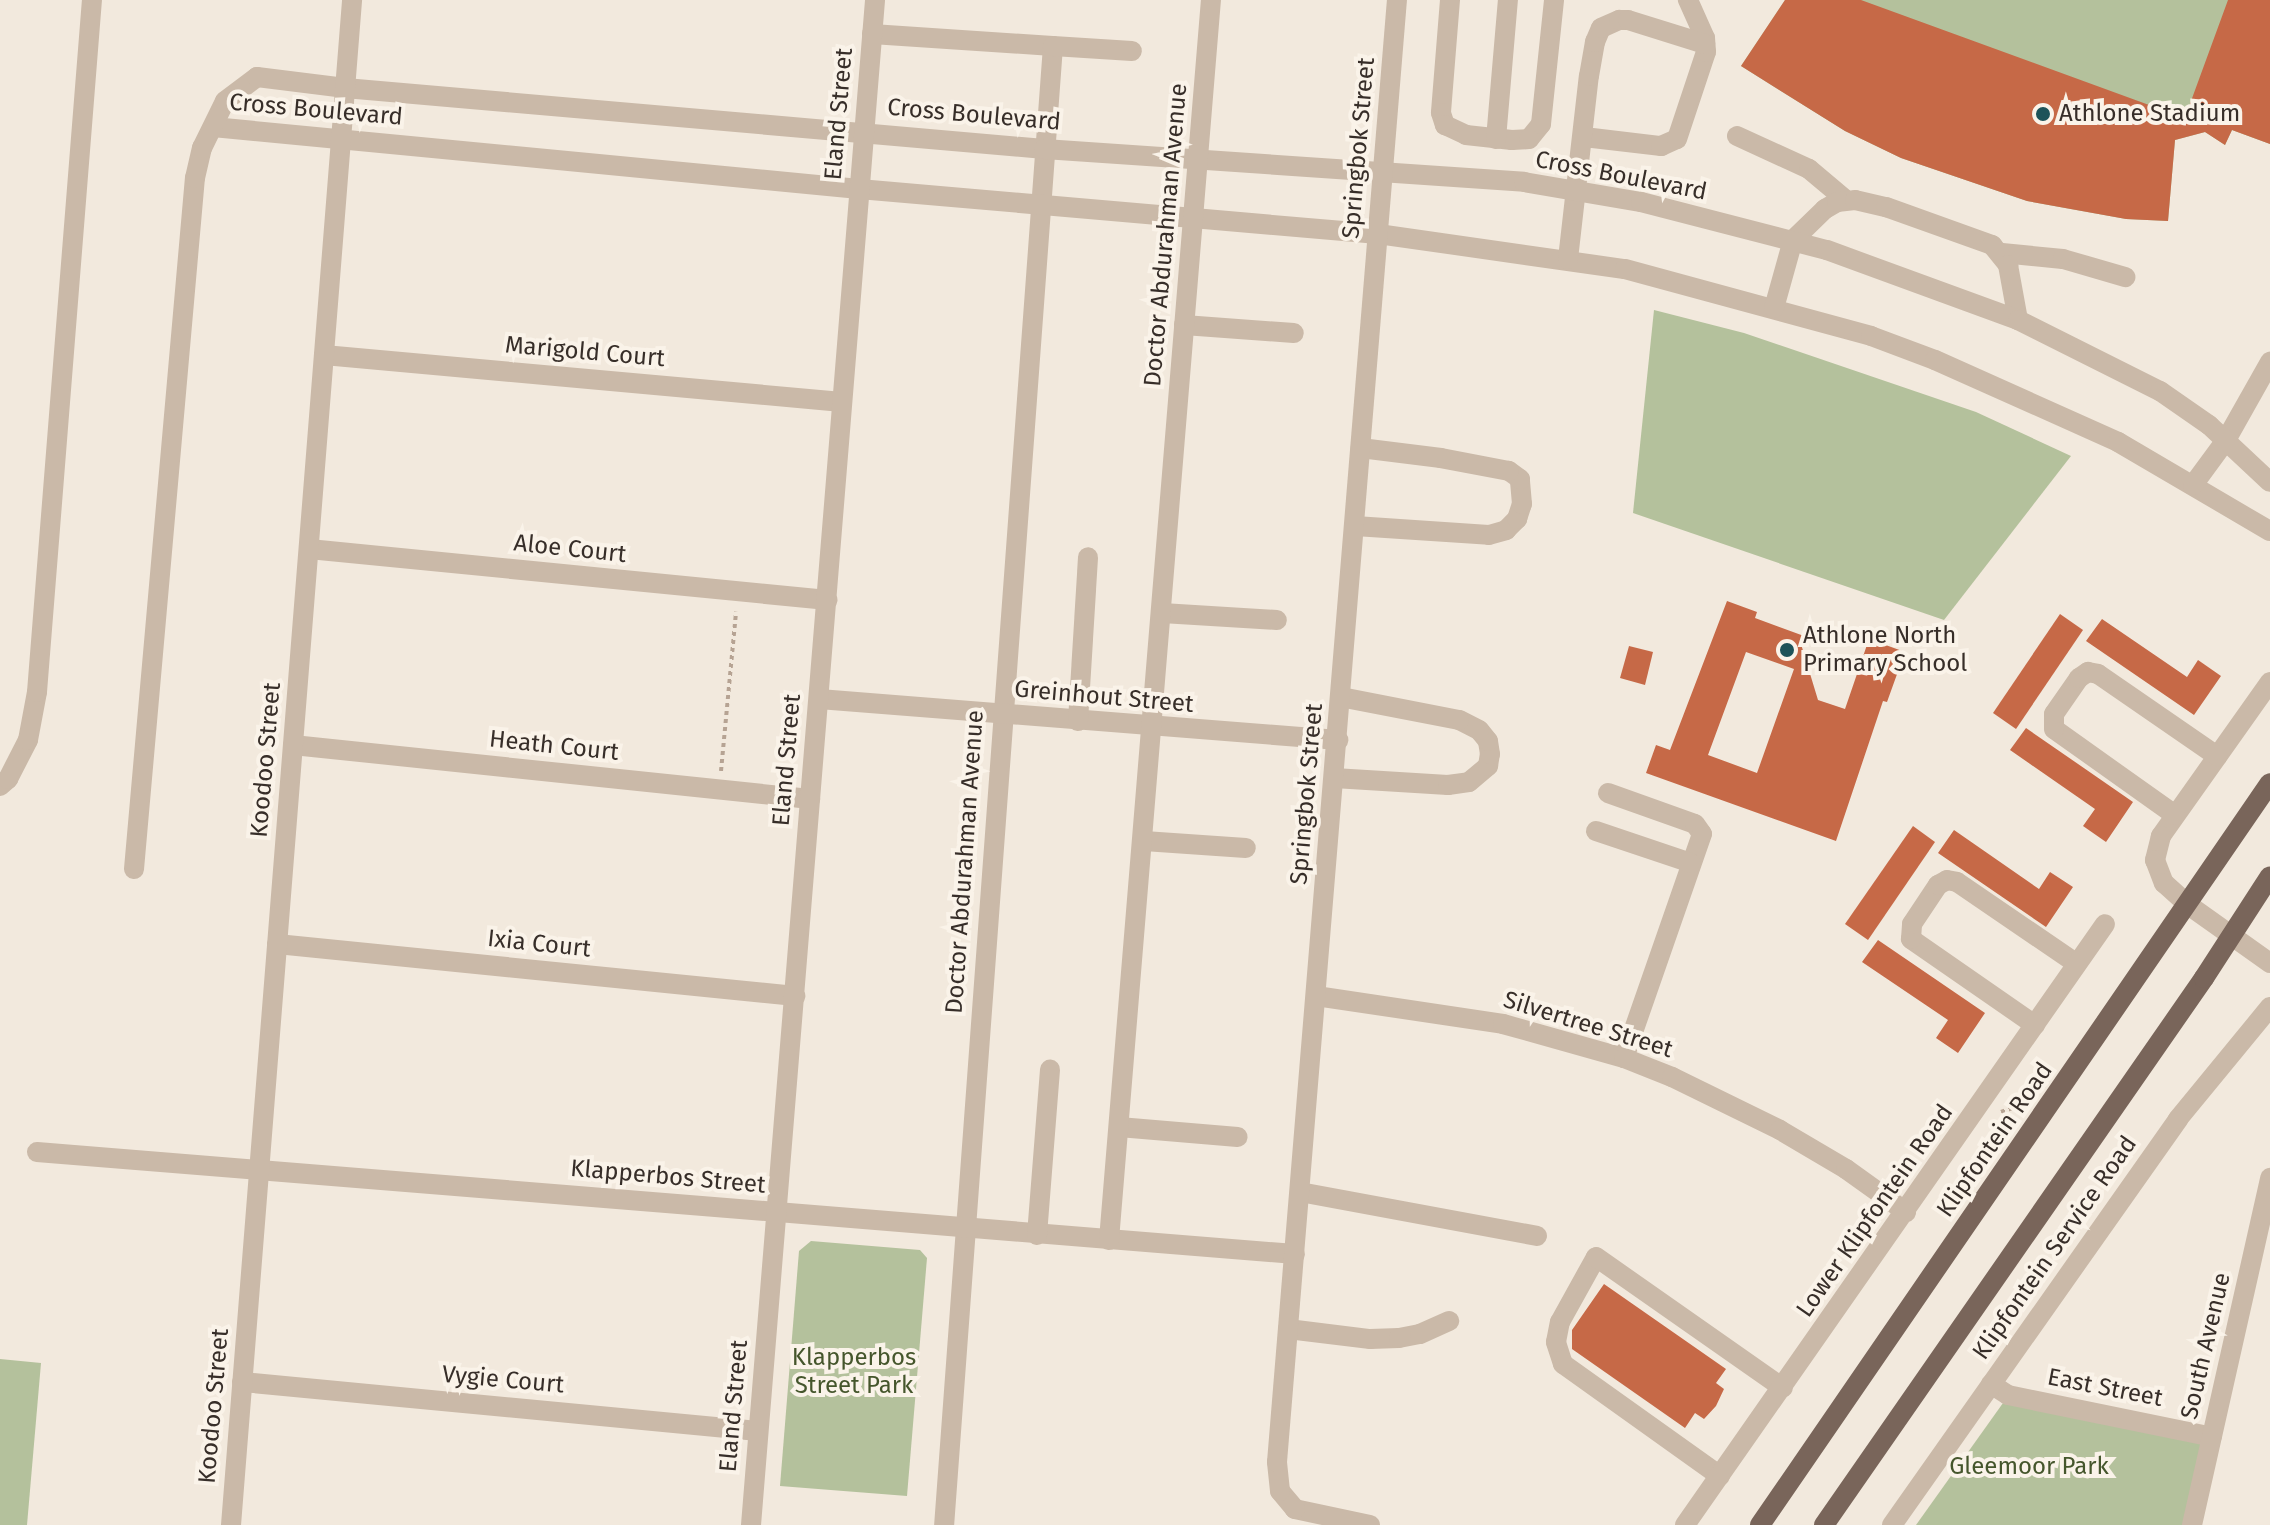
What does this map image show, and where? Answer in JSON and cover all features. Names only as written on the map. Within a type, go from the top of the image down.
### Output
[{"type":"main road","name":"Klipfontein Road","points":[[1760,1525],[2270,783]]},
{"type":"main road","points":[[1824,1525],[2270,876]]},
{"type":"street","points":[[0,786],[8,779],[28,740],[37,692],[92,0]]},
{"type":"street","name":"Koodoo Street","points":[[231,1525],[352,0]]},
{"type":"street","name":"Eland Street","points":[[751,1525],[875,0]]},
{"type":"street","name":"Doctor Abdurahman Avenue","points":[[1109,1240],[1211,0]]},
{"type":"street","name":"Springbok Street","points":[[1370,1525],[1306,1513],[1285,1501],[1280,1491],[1277,1462],[1397,0]]},
{"type":"street","points":[[1450,0],[1441,113],[1445,125],[1455,132],[1496,139],[1529,139],[1541,124],[1554,0]]},
{"type":"street","points":[[1496,139],[1508,0]]},
{"type":"street","points":[[1584,137],[1661,146],[1674,143],[1703,69],[1705,44],[1688,0]]},
{"type":"street","points":[[1568,259],[1589,76],[1601,28],[1619,20],[1628,20],[1705,44]]},
{"type":"street","points":[[872,34],[1132,51]]},
{"type":"street","name":"Doctor Abdurahman Avenue","points":[[944,1525],[1001,715],[1053,46]]},
{"type":"street","name":"Cross Boulevard","points":[[2270,482],[2226,440],[2160,391],[2018,320],[1890,271],[1793,240],[1641,202],[1578,191],[1524,182],[1044,149],[345,88],[257,77],[225,101],[213,127],[859,189],[1193,215],[1378,234],[1568,259],[1640,272],[1871,336],[1935,360],[2118,442],[2270,531]]},
{"type":"street","points":[[134,869],[195,178],[202,148],[213,127]]},
{"type":"street","points":[[1737,136],[1809,169],[1846,200],[1886,207],[1975,237],[2002,253],[2063,259],[2125,277]]},
{"type":"street","points":[[1774,308],[1793,240],[1825,209],[1846,200]]},
{"type":"street","points":[[2002,253],[2013,283],[2018,320]]},
{"type":"street","points":[[1184,325],[1294,333]]},
{"type":"street","name":"Marigold Court","points":[[324,355],[842,402]]},
{"type":"street","points":[[2193,485],[2226,440],[2270,362]]},
{"type":"street","points":[[1355,526],[1489,535],[1506,530],[1517,519],[1522,504],[1520,479],[1509,471],[1454,459],[1361,448]]},
{"type":"street","name":"Aloe Court","points":[[309,549],[827,600]]},
{"type":"street","points":[[1078,721],[1088,557]]},
{"type":"street","points":[[1162,613],[1277,620]]},
{"type":"street","points":[[2175,815],[2054,729],[2054,714],[2079,678],[2088,672],[2098,674],[2217,756]]},
{"type":"street","points":[[2270,682],[2175,815],[2156,847],[2155,860],[2164,883],[2187,904],[2270,963]]},
{"type":"street","points":[[1334,778],[1448,785],[1469,782],[1488,766],[1490,754],[1488,741],[1479,730],[1459,720],[1341,697]]},
{"type":"street","name":"Greinhout Street","points":[[819,699],[1153,728],[1338,740]]},
{"type":"street","name":"Heath Court","points":[[293,745],[810,799]]},
{"type":"street","points":[[1608,793],[1699,827],[1702,834],[1624,1058]]},
{"type":"street","points":[[1596,831],[1691,863]]},
{"type":"street","points":[[1144,841],[1246,848]]},
{"type":"street","points":[[2035,1025],[1911,939],[1912,924],[1929,898],[1942,881],[1952,879],[2077,964]]},
{"type":"street","name":"Lower Klipfontein Road","points":[[1685,1525],[2105,924]]},
{"type":"street","name":"Ixia Court","points":[[277,944],[795,996]]},
{"type":"street","name":"Silvertree Street","points":[[1316,996],[1490,1021],[1624,1058],[1672,1077],[1780,1130],[1846,1169],[1906,1212]]},
{"type":"street","name":"Klipfontein Service Road","points":[[1892,1525],[2178,1119],[2270,1007]]},
{"type":"street","points":[[1037,1235],[1050,1070]]},
{"type":"street","points":[[1119,1127],[1238,1137]]},
{"type":"street","name":"Klapperbos Street","points":[[37,1152],[259,1167],[965,1230],[1295,1254]]},
{"type":"street","name":"South Avenue","points":[[2192,1525],[2270,1178]]},
{"type":"street","points":[[1300,1192],[1537,1236]]},
{"type":"street","points":[[1720,1476],[1563,1364],[1556,1342],[1560,1322],[1596,1257],[1783,1388]]},
{"type":"street","points":[[1288,1329],[1370,1339],[1399,1338],[1420,1334],[1449,1321]]},
{"type":"street","name":"Vygie Court","points":[[242,1382],[758,1431]]},
{"type":"street","name":"East Street","points":[[1991,1384],[2008,1395],[2212,1437]]},
{"type":"path","points":[[720,789],[738,591]]},
{"type":"green space","name":"Athlone Stadium","points":[[1785,0],[2270,0],[2270,144],[2232,130],[2225,145],[2205,132],[2175,140],[2168,221],[2126,219],[2027,201],[1901,158],[1845,131],[1741,66]]},
{"type":"green space","points":[[1654,310],[1744,333],[1976,412],[2071,456],[1944,620],[1633,513]]},
{"type":"green space","name":"Klapperbos Street Park","points":[[811,1241],[920,1250],[927,1258],[907,1496],[780,1486],[799,1251]]},
{"type":"green space","points":[[0,1359],[41,1363],[27,1525],[0,1525]]},
{"type":"green space","name":"Gleemoor Park","points":[[2003,1403],[2202,1443],[2183,1525],[1916,1525]]},
{"type":"building","name":"Athlone Stadium","points":[[1785,0],[1861,0],[2171,113],[2187,112],[2228,0],[2270,0],[2270,144],[2232,130],[2225,145],[2205,132],[2175,140],[2168,221],[2126,219],[2027,201],[1901,158],[1845,131],[1741,66]]},
{"type":"building","points":[[1727,601],[1757,612],[1755,618],[1804,636],[1801,644],[1818,700],[1845,709],[1869,639],[1905,652],[1887,702],[1883,701],[1836,841],[1646,773],[1656,745],[1670,750]],"holes":[[[1746,652],[1794,669],[1757,773],[1708,755]]]},
{"type":"building","points":[[2060,614],[2083,630],[2016,729],[1993,713]]},
{"type":"building","points":[[2102,619],[2187,677],[2198,660],[2221,676],[2194,715],[2086,641]]},
{"type":"building","points":[[1629,646],[1653,652],[1645,685],[1620,678]]},
{"type":"building","points":[[2026,728],[2133,802],[2106,842],[2083,826],[2095,809],[2010,750]]},
{"type":"building","points":[[1913,826],[1935,842],[1868,940],[1845,924]]},
{"type":"building","points":[[1954,830],[2039,889],[2050,872],[2073,887],[2046,927],[1938,853]]},
{"type":"building","points":[[1878,940],[1985,1013],[1958,1053],[1936,1038],[1948,1020],[1862,962]]},
{"type":"building","points":[[1604,1284],[1726,1369],[1716,1383],[1724,1389],[1716,1406],[1704,1419],[1695,1413],[1685,1428],[1572,1349],[1572,1330]]},
{"type":"place","name":"Athlone Stadium","points":[[2043,114]]},
{"type":"place","name":"Athlone North Primary School","points":[[1787,650]]}]
